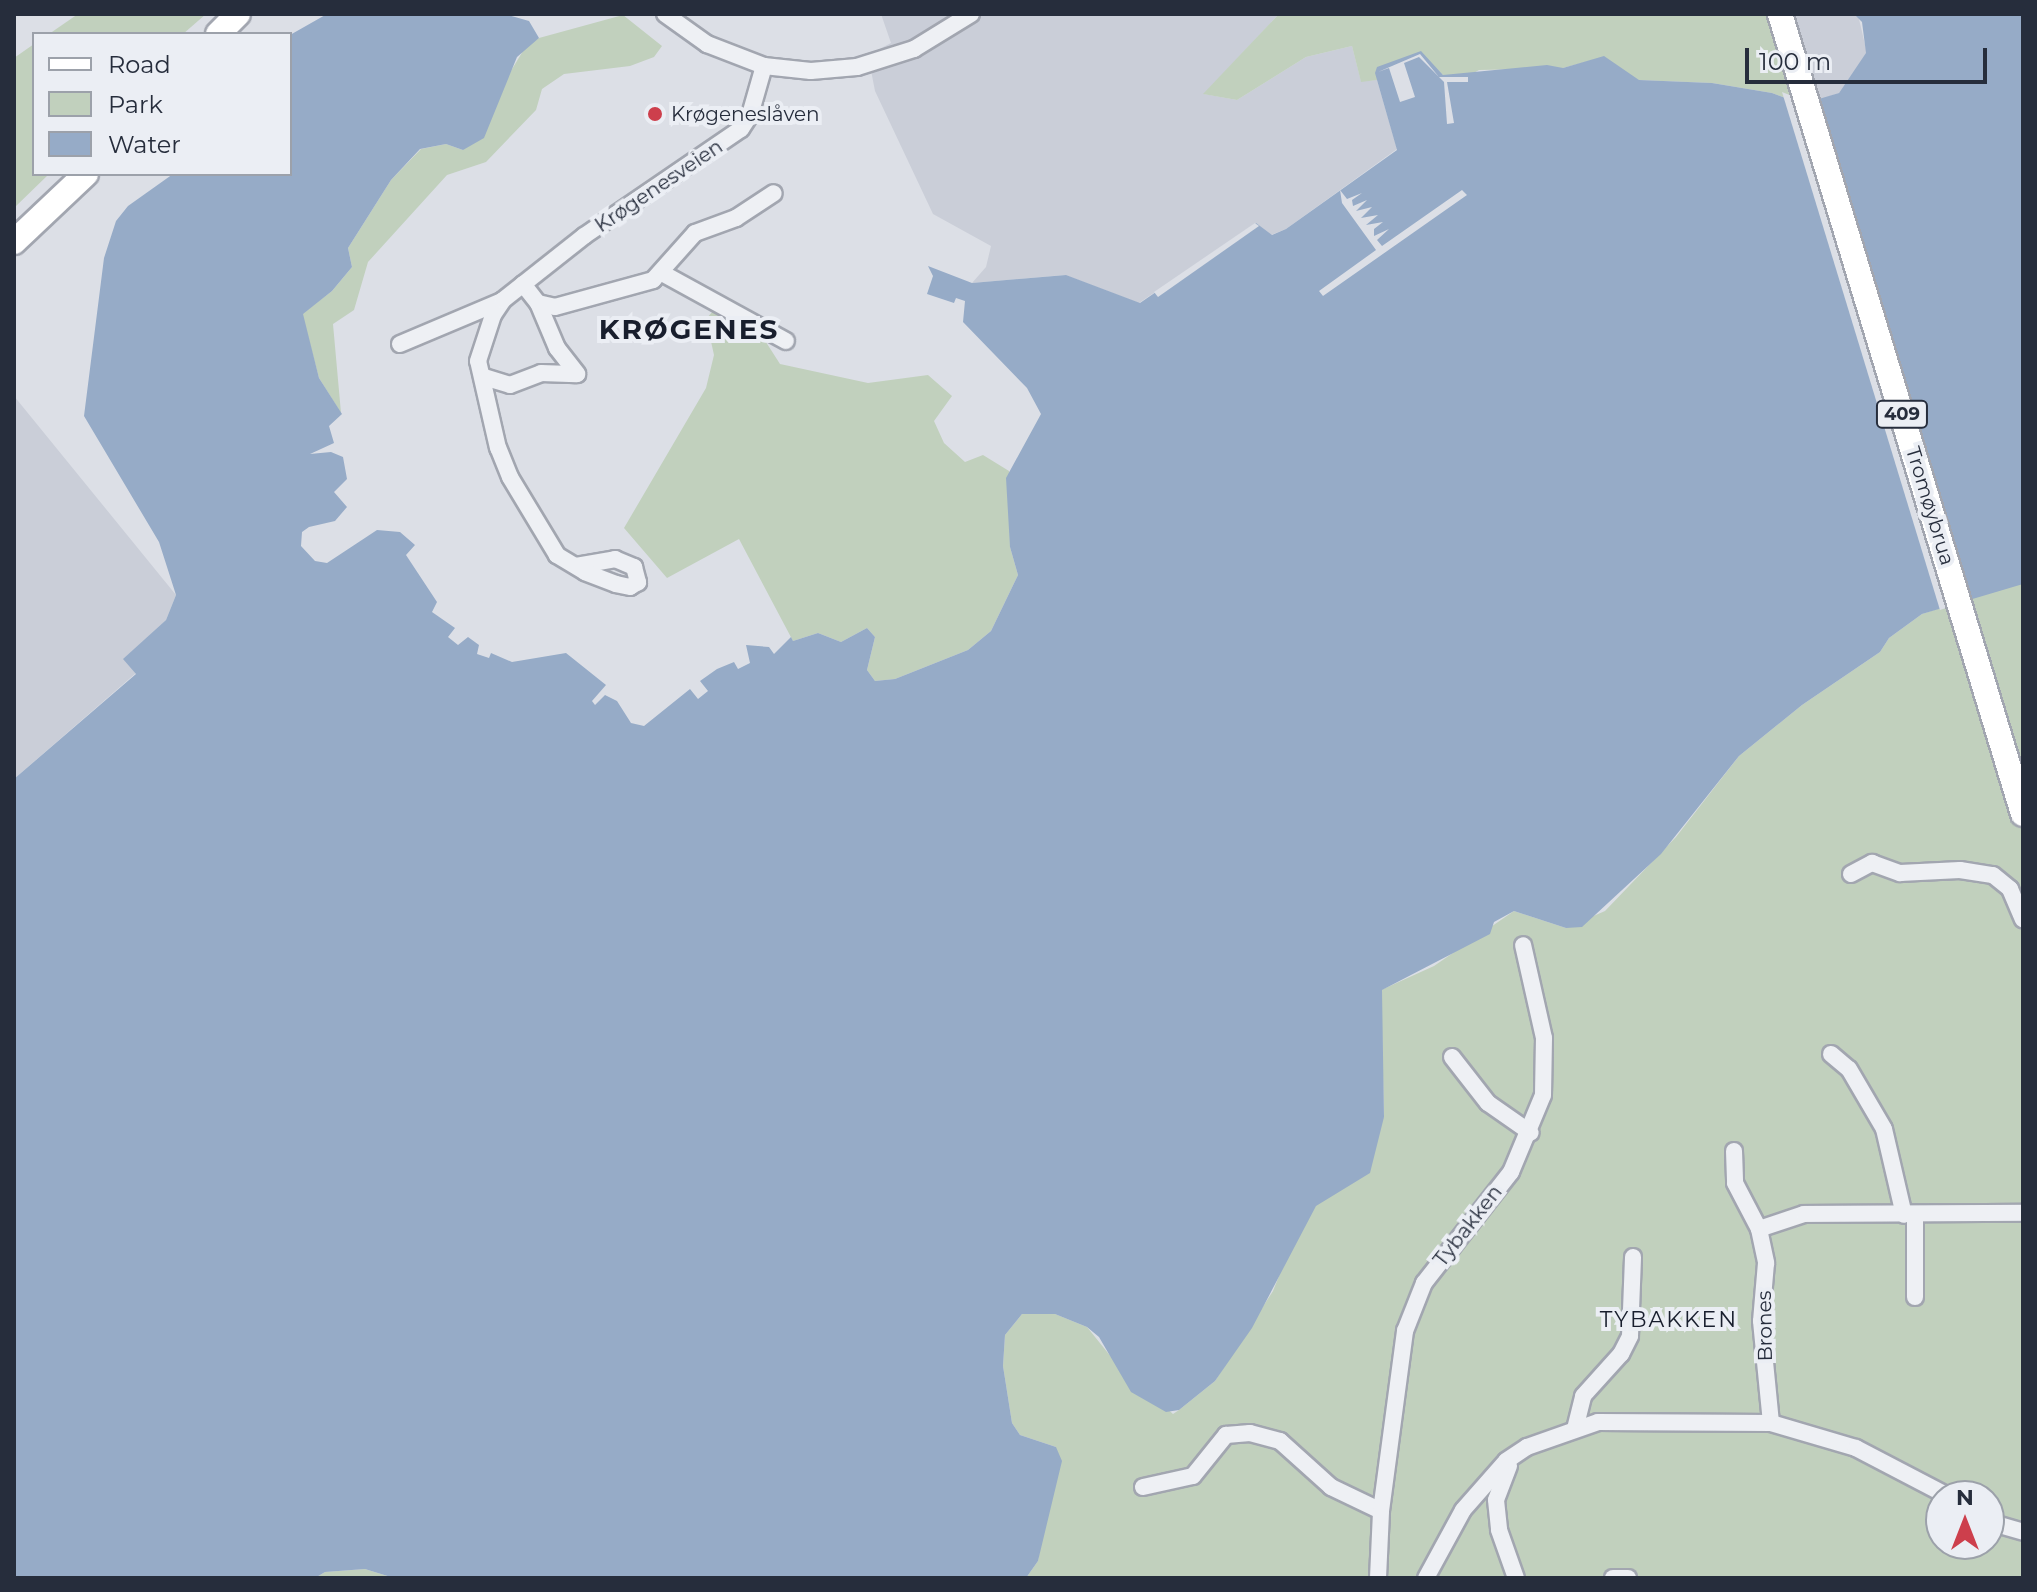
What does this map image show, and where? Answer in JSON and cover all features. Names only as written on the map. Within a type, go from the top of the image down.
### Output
[{"type":"main road","points":[[220,32],[238,14]]},
{"type":"main road","name":"Tromøybrua","points":[[1780,14],[2023,814]]},
{"type":"main road","points":[[14,242],[84,176]]},
{"type":"street","points":[[665,14],[707,44],[764,66],[811,71],[857,67],[914,49],[971,14]]},
{"type":"street","name":"Krøgenesveien","points":[[576,566],[557,555],[510,477],[498,448],[481,348],[503,300],[741,129],[750,115],[764,66]]},
{"type":"street","points":[[538,303],[567,306],[664,274],[680,246],[695,233],[736,218],[774,193]]},
{"type":"street","points":[[664,274],[786,341]]},
{"type":"street","points":[[484,377],[510,385],[541,373],[577,374],[557,348],[538,303],[523,284]]},
{"type":"street","points":[[400,344],[503,300]]},
{"type":"street","points":[[1851,874],[1872,863],[1900,873],[1960,870],[1993,875],[2010,889],[2023,919]]},
{"type":"street","name":"Tybakken","points":[[1378,1578],[1381,1511],[1397,1371],[1416,1298],[1511,1172],[1531,1133],[1546,1066],[1523,945]]},
{"type":"street","points":[[1831,1054],[1849,1069],[1884,1129],[1910,1215],[1915,1297]]},
{"type":"street","points":[[1452,1057],[1488,1103],[1531,1133]]},
{"type":"street","name":"Brones","points":[[1734,1151],[1735,1183],[1759,1229],[1766,1263],[1761,1321],[1771,1423]]},
{"type":"street","points":[[1759,1229],[1804,1214],[2023,1213]]},
{"type":"street","points":[[1575,1429],[1583,1396],[1621,1354],[1630,1336],[1633,1257]]},
{"type":"street","points":[[1426,1578],[1463,1510],[1506,1461],[1575,1429],[1618,1421],[1771,1423],[1856,1448],[1925,1484]]},
{"type":"street","points":[[1143,1487],[1193,1476],[1226,1435],[1250,1433],[1280,1441],[1331,1487],[1381,1511]]},
{"type":"street","points":[[1506,1461],[1511,1468],[1498,1485],[1496,1500],[1499,1530],[1516,1578]]},
{"type":"street","points":[[1613,1578],[1628,1578]]},
{"type":"shaded area","points":[[881,14],[1279,14],[1204,94],[1237,100],[1306,57],[1352,46],[1361,81],[1377,80],[1397,149],[1286,229],[1271,235],[1255,224],[1139,303],[1065,275],[972,283],[986,267],[991,246],[933,214],[875,91],[868,55],[891,43]]},
{"type":"shaded area","points":[[1775,14],[1858,15],[1867,53],[1839,93],[1807,104]]},
{"type":"shaded area","points":[[14,396],[176,595],[166,620],[124,659],[136,673],[14,779]]},
{"type":"green space","points":[[78,14],[206,14],[185,32],[52,32]]},
{"type":"green space","points":[[1279,14],[1775,14],[1802,104],[1772,93],[1712,83],[1638,80],[1604,57],[1563,68],[1479,70],[1468,76],[1443,75],[1427,60],[1377,68],[1377,80],[1361,82],[1352,46],[1306,57],[1237,100],[1203,94]]},
{"type":"green space","points":[[623,15],[662,46],[654,57],[630,66],[564,74],[542,89],[536,110],[486,162],[447,175],[368,262],[354,310],[333,324],[341,413],[319,378],[302,314],[332,291],[352,267],[348,248],[391,180],[421,149],[446,144],[463,150],[526,46],[539,38]]},
{"type":"green space","points":[[32,45],[32,176],[47,176],[14,208],[14,58]]},
{"type":"green space","points":[[714,310],[764,339],[780,364],[868,383],[928,375],[952,396],[934,421],[944,443],[965,462],[983,455],[1009,471],[1010,547],[1018,575],[991,631],[968,650],[895,679],[875,681],[867,670],[875,637],[867,628],[841,642],[818,633],[793,641],[739,539],[667,578],[624,528],[706,388],[714,355],[706,319]]},
{"type":"green space","points":[[2016,583],[2023,584],[2023,1578],[1026,1578],[1038,1561],[1056,1447],[1020,1435],[1012,1423],[1003,1366],[1005,1335],[1022,1314],[1055,1314],[1087,1327],[1116,1363],[1173,1414],[1179,1410],[1215,1381],[1273,1291],[1289,1251],[1315,1206],[1384,1117],[1381,990],[1434,966],[1514,911],[1566,928],[1605,911],[1676,837],[1739,756],[1802,705],[1880,652],[1889,638],[1922,614]]},
{"type":"green space","points":[[365,1569],[394,1578],[315,1578],[325,1572]]},
{"type":"water","points":[[327,14],[505,14],[529,21],[539,38],[517,57],[484,138],[463,150],[446,144],[420,149],[391,180],[348,248],[352,267],[332,291],[303,314],[319,378],[342,414],[329,426],[334,443],[310,454],[331,452],[343,457],[347,479],[334,492],[347,507],[335,521],[309,527],[302,532],[301,546],[315,561],[327,563],[377,530],[400,532],[415,545],[406,555],[437,602],[432,612],[455,628],[448,637],[458,645],[468,637],[479,645],[477,654],[489,658],[491,653],[512,662],[566,653],[606,685],[592,701],[595,705],[605,695],[617,701],[631,723],[644,726],[690,689],[698,699],[708,691],[700,681],[717,669],[734,662],[738,669],[750,663],[746,645],[769,647],[774,654],[791,637],[793,641],[818,633],[841,642],[867,628],[875,637],[867,670],[875,681],[895,679],[968,650],[991,631],[1018,575],[1010,547],[1006,478],[1041,414],[1027,388],[963,322],[965,301],[956,298],[954,303],[927,294],[933,276],[928,266],[972,283],[1066,275],[1140,303],[1256,223],[1272,235],[1286,229],[1397,150],[1375,73],[1377,67],[1421,51],[1443,75],[1547,65],[1563,68],[1604,56],[1639,80],[1712,83],[1772,93],[1802,104],[1839,93],[1866,53],[1862,22],[1854,14],[2023,14],[2023,584],[1922,614],[1889,638],[1880,652],[1802,705],[1739,756],[1661,854],[1582,927],[1566,928],[1514,911],[1494,922],[1490,934],[1382,990],[1384,1117],[1370,1173],[1316,1206],[1252,1328],[1215,1381],[1179,1410],[1166,1412],[1131,1392],[1099,1337],[1087,1327],[1055,1314],[1022,1314],[1005,1335],[1003,1366],[1012,1423],[1020,1435],[1056,1447],[1062,1461],[1038,1561],[1026,1578],[394,1578],[365,1569],[325,1572],[315,1578],[14,1578],[14,779],[136,674],[123,659],[166,620],[176,595],[159,542],[84,416],[104,258],[116,221],[128,206],[170,176],[292,176],[292,34]]},
{"type":"pier","points":[[1420,54],[1439,77],[1419,57],[1404,63],[1415,97],[1400,102],[1389,68],[1378,72]]},
{"type":"pier","points":[[1439,77],[1468,77],[1468,82],[1447,82],[1454,123],[1447,124],[1444,82]]},
{"type":"pier","points":[[1782,92],[1802,100],[1968,601],[1940,610]]},
{"type":"pier","points":[[1340,190],[1347,199],[1362,193],[1352,200],[1353,206],[1367,200],[1356,211],[1372,207],[1361,218],[1378,215],[1366,225],[1383,222],[1374,229],[1374,236],[1389,229],[1377,240],[1382,246],[1462,190],[1467,195],[1323,296],[1319,291],[1376,250],[1342,203]]},
{"type":"pier","points":[[1255,223],[1259,226],[1158,297],[1154,292]]},
{"type":"place","name":"Krøgeneslåven","points":[[655,114]]},
{"type":"district","name":"KRØGENES","points":[[689,329]]},
{"type":"district","name":"TYBAKKEN","points":[[1669,1320]]}]
